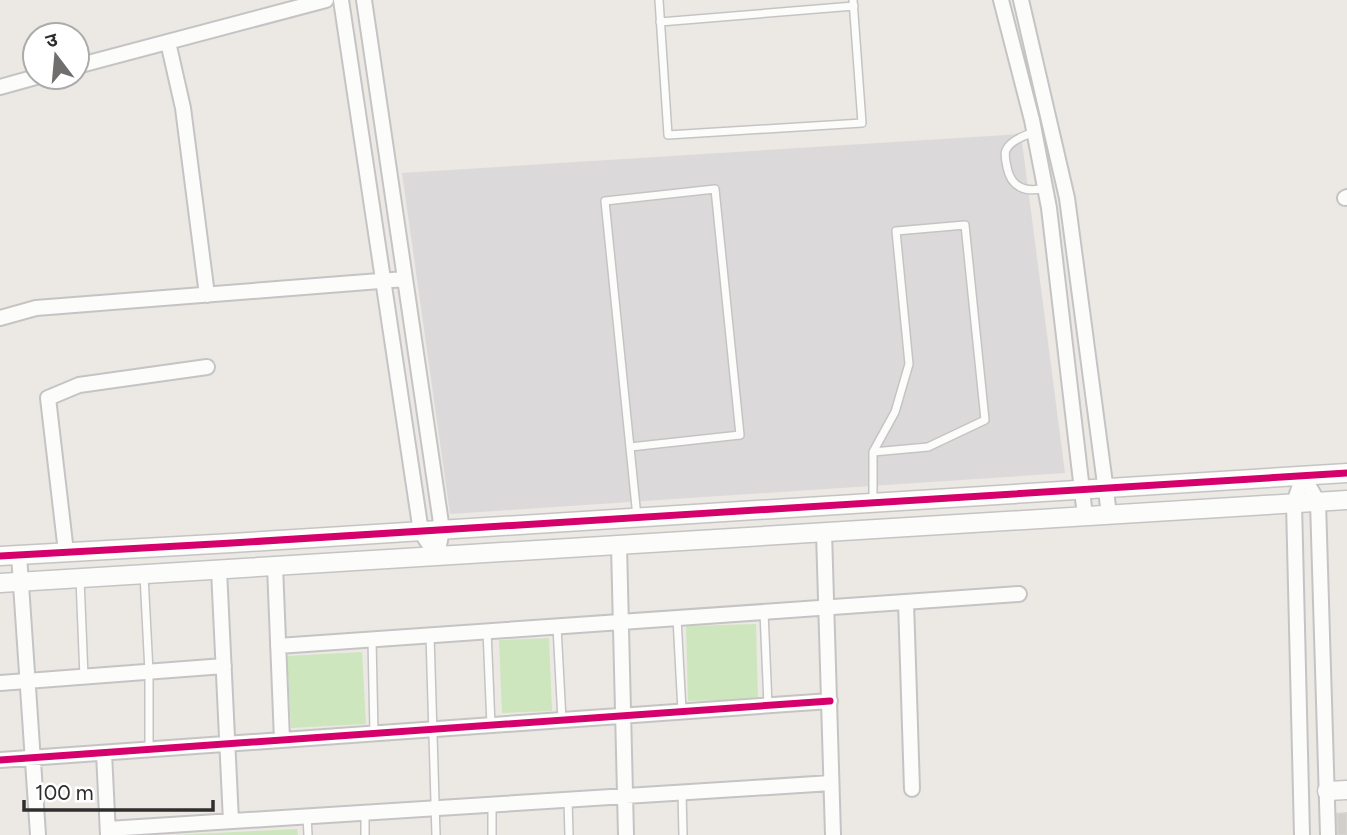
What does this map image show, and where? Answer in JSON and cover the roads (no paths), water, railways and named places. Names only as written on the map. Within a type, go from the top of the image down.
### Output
[{"type":"street","points":[[91,62],[326,0]]},
{"type":"street","points":[[341,0],[421,531],[437,556]]},
{"type":"street","points":[[364,0],[442,530],[437,556]]},
{"type":"street","points":[[1001,0],[1045,188],[1085,516]]},
{"type":"street","points":[[1021,0],[1067,198],[1109,514]]},
{"type":"street","points":[[168,42],[183,107],[207,295]]},
{"type":"street","points":[[0,87],[21,81]]},
{"type":"street","points":[[367,177],[393,200]]},
{"type":"street","points":[[0,318],[36,308],[405,279]]},
{"type":"street","points":[[66,552],[48,398],[79,386],[207,367]]},
{"type":"street","points":[[0,556],[1347,473]]},
{"type":"street","points":[[1303,476],[1318,502],[1328,835]]},
{"type":"street","points":[[1302,835],[1294,503],[1303,476]]},
{"type":"street","points":[[0,583],[1347,500]]},
{"type":"street","points":[[824,532],[833,835]]},
{"type":"street","points":[[619,545],[626,835]]},
{"type":"street","points":[[19,555],[38,835]]},
{"type":"street","points":[[275,566],[282,740]]},
{"type":"street","points":[[219,570],[231,821]]},
{"type":"street","points":[[278,646],[1019,594]]},
{"type":"street","points":[[906,602],[912,789]]},
{"type":"street","points":[[0,683],[224,666]]},
{"type":"street","points":[[0,760],[830,701]]},
{"type":"street","points":[[104,753],[108,832],[161,830],[231,821],[831,783]]},
{"type":"street","points":[[1327,791],[1347,790]]},
{"type":"lane","points":[[659,0],[660,22],[668,135],[862,124],[854,3],[660,22]]},
{"type":"lane","points":[[1034,132],[1014,142],[1006,151],[1008,174],[1015,185],[1024,190],[1045,188]]},
{"type":"lane","points":[[630,447],[740,435],[715,189],[605,201],[637,518]]},
{"type":"lane","points":[[873,452],[928,447],[985,420],[965,225],[896,231],[909,364],[895,412],[873,452],[873,503]]},
{"type":"lane","points":[[144,575],[149,672],[149,750]]},
{"type":"lane","points":[[80,578],[84,677]]},
{"type":"lane","points":[[764,612],[768,705]]},
{"type":"lane","points":[[677,618],[682,711]]},
{"type":"lane","points":[[557,626],[562,720]]},
{"type":"lane","points":[[487,631],[491,725]]},
{"type":"lane","points":[[430,635],[436,835]]},
{"type":"lane","points":[[372,639],[374,733]]},
{"type":"lane","points":[[682,792],[683,835]]},
{"type":"lane","points":[[568,800],[569,835]]},
{"type":"lane","points":[[492,805],[492,835]]},
{"type":"lane","points":[[365,813],[365,835]]},
{"type":"lane","points":[[307,816],[307,835]]}]
